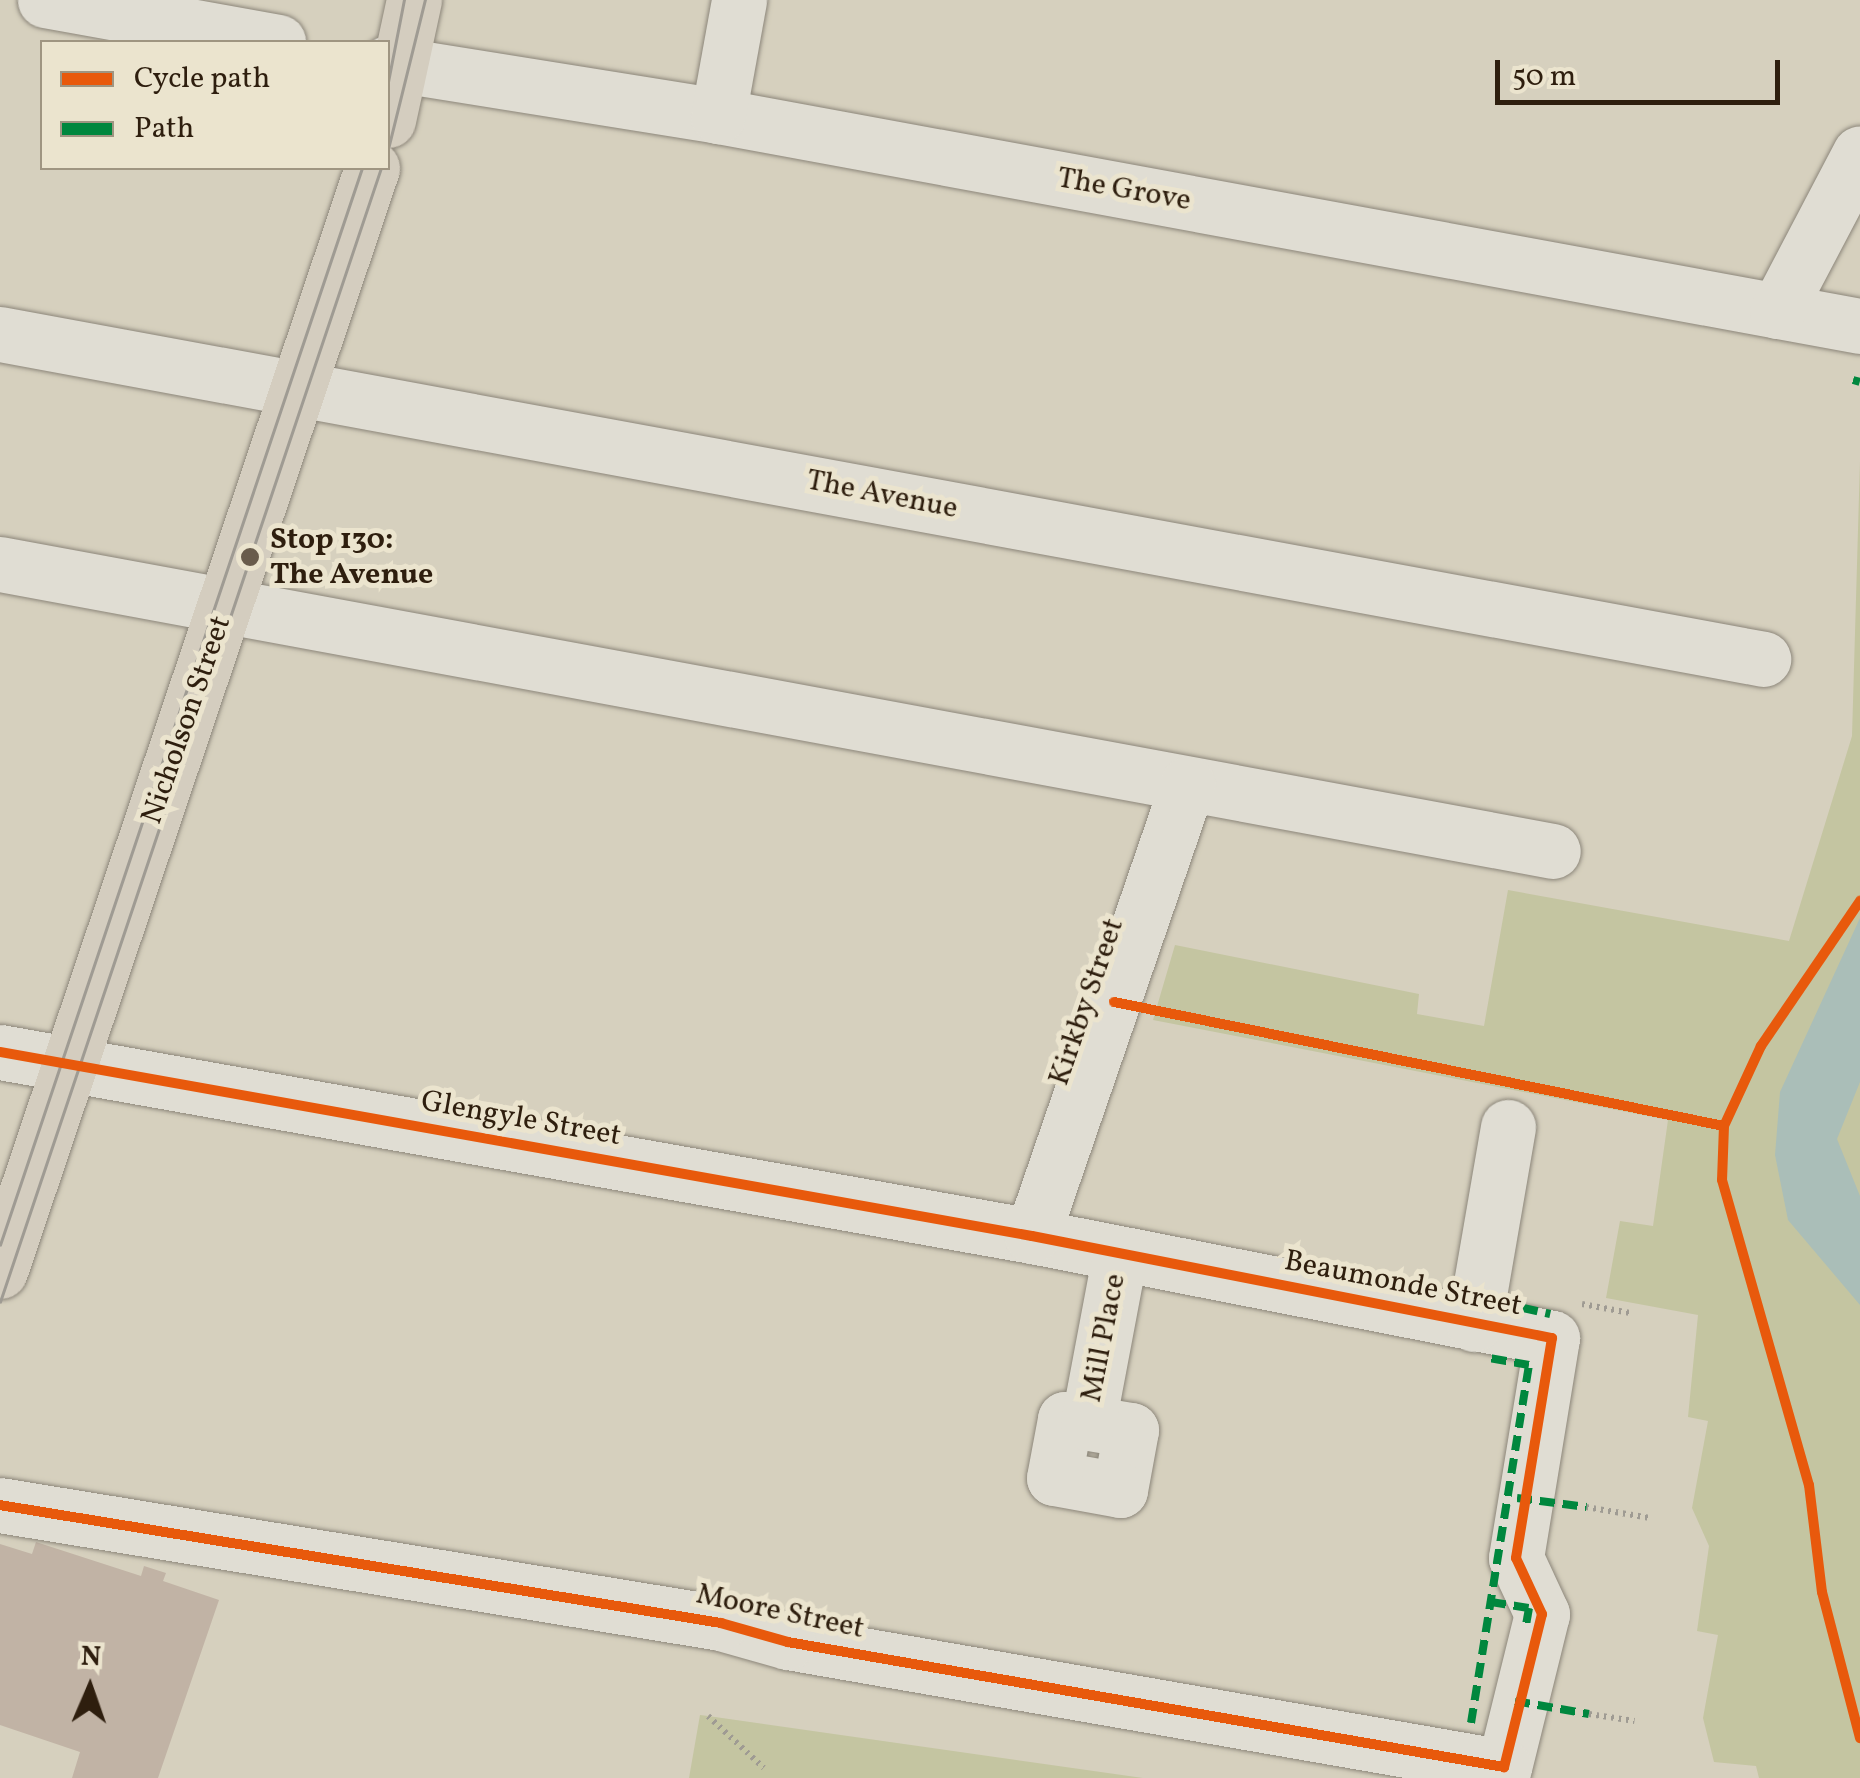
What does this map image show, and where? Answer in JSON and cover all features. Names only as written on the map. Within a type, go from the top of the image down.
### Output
[{"type":"main road","points":[[390,101],[394,64],[414,0]]},
{"type":"main road","name":"Nicholson Street","points":[[0,1272],[371,170]]},
{"type":"street","points":[[44,0],[267,40]]},
{"type":"street","points":[[718,116],[739,0]]},
{"type":"street","name":"The Grove","points":[[394,64],[718,116],[1860,326]]},
{"type":"street","points":[[1777,311],[1860,153]]},
{"type":"street","name":"The Avenue","points":[[0,334],[1763,659]]},
{"type":"street","points":[[0,564],[1552,851]]},
{"type":"street","name":"Kirkby Street","points":[[1032,1236],[1188,784]]},
{"type":"street","name":"Glengyle Street","points":[[0,1052],[1032,1236]]},
{"type":"street","points":[[1474,1324],[1508,1126]]},
{"type":"street","name":"Beaumonde Street","points":[[1032,1236],[1552,1338],[1516,1558],[1542,1614],[1528,1687],[1514,1722]]},
{"type":"street","name":"Mill Place","points":[[1088,1422],[1120,1254]]},
{"type":"street","name":"Moore Street","points":[[0,1505],[721,1623],[788,1642],[1504,1767],[1514,1722]]},
{"type":"path","points":[[1586,1507],[1650,1518]]},
{"type":"path","points":[[1588,1714],[1634,1721]]},
{"type":"path","points":[[708,1716],[764,1768]]},
{"type":"green space","points":[[1860,461],[1860,1778],[1759,1778],[1756,1766],[1714,1762],[1703,1718],[1718,1635],[1697,1631],[1709,1546],[1692,1508],[1708,1421],[1688,1417],[1698,1315],[1606,1298],[1620,1221],[1653,1226],[1668,1120],[1153,1020],[1175,945],[1419,994],[1417,1014],[1484,1026],[1508,890],[1789,941],[1852,736]]},
{"type":"green space","points":[[700,1715],[708,1716],[1143,1778],[689,1778]]},
{"type":"water","points":[[1860,918],[1860,1082],[1837,1139],[1860,1196],[1860,1305],[1788,1220],[1775,1155],[1780,1092]]},
{"type":"building","points":[[36,1542],[141,1576],[144,1566],[166,1573],[163,1581],[219,1600],[158,1778],[72,1778],[80,1752],[0,1725],[0,1544],[32,1554]]},
{"type":"tram line","points":[[390,72],[404,0]]},
{"type":"tram line","points":[[390,141],[425,0]]},
{"type":"tram line","points":[[0,1245],[361,170]]},
{"type":"tram line","points":[[0,1302],[380,170]]},
{"type":"marked path","points":[[1853,380],[1860,382]]},
{"type":"marked path","points":[[1478,1298],[1550,1314]]},
{"type":"marked path","points":[[1471,1723],[1529,1365],[1491,1358]]},
{"type":"marked path","points":[[1517,1498],[1586,1507]]},
{"type":"marked path","points":[[1491,1602],[1529,1608],[1526,1625]]},
{"type":"marked path","points":[[1515,1701],[1589,1714]]},
{"type":"cycle path","points":[[1724,1126],[1761,1046],[1860,901]]},
{"type":"cycle path","points":[[1114,1002],[1724,1126],[1722,1180],[1809,1485],[1822,1592],[1860,1738]]},
{"type":"cycle path","points":[[0,1052],[1032,1236],[1552,1338],[1516,1558],[1542,1614],[1504,1767],[788,1642],[721,1623],[0,1505]]},
{"type":"place","name":"Stop 130: The Avenue","points":[[250,557]]}]
